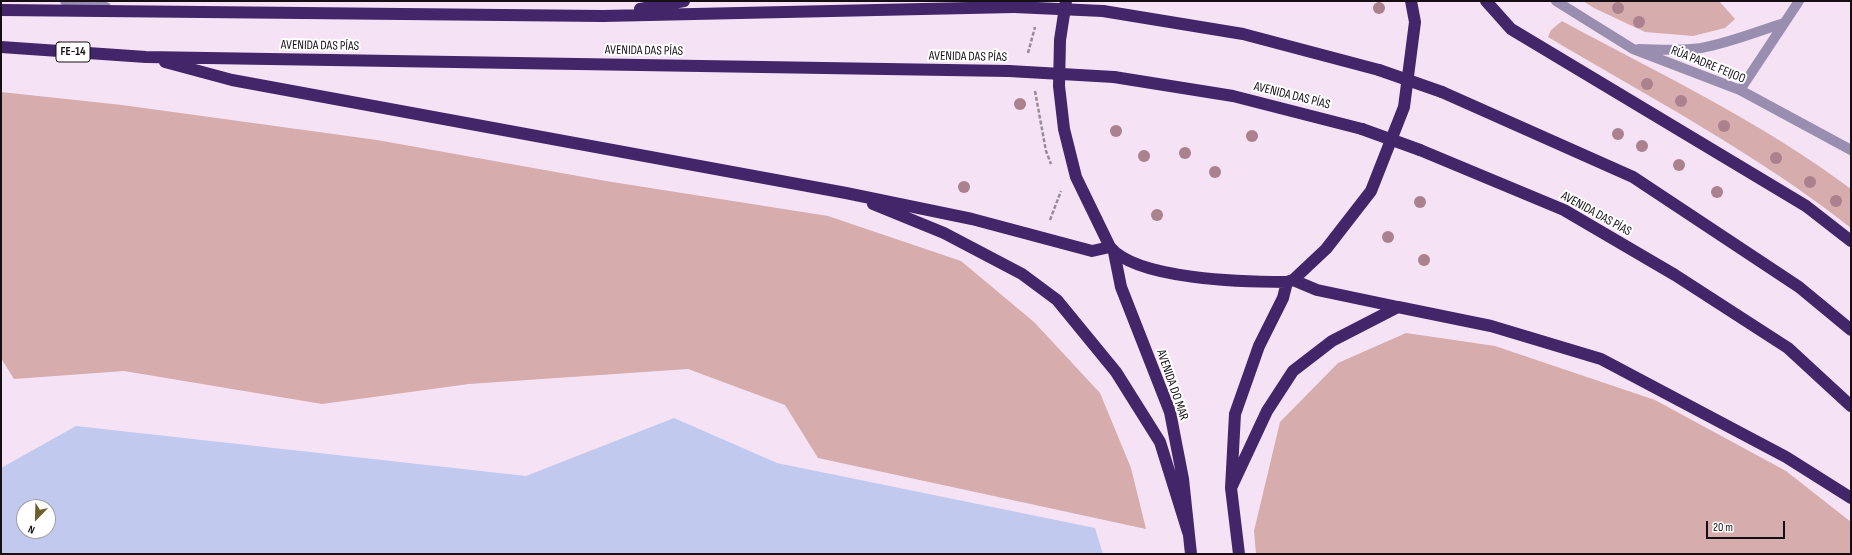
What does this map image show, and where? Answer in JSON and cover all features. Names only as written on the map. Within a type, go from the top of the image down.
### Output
[{"type":"highway","points":[[603,16],[684,1]]},
{"type":"highway","name":"AVENIDA DO MAR","points":[[1066,1],[1060,40],[1059,86],[1064,129],[1076,177],[1112,250],[1121,287],[1170,412],[1183,479],[1191,554]]},
{"type":"highway","points":[[1238,554],[1231,488],[1235,414],[1259,346],[1290,281],[1326,249],[1370,191],[1404,108],[1415,22],[1411,1]]},
{"type":"highway","points":[[1486,1],[1510,29],[1806,206],[1851,241]]},
{"type":"highway","points":[[1,10],[603,16],[1014,7],[1103,11],[1244,34],[1379,70],[1442,92],[1633,177],[1799,287],[1851,330]]},
{"type":"highway","name":"AVENIDA DAS PÍAS","points":[[1,47],[146,57],[1009,71],[1114,77],[1233,96],[1362,129],[1420,150],[1564,210],[1675,275],[1788,348],[1851,406]]},
{"type":"highway","points":[[146,57],[232,80],[846,193],[972,219],[1092,251],[1112,250],[1139,265],[1202,279],[1290,281],[1317,290],[1491,326],[1601,360],[1786,457],[1851,498]]},
{"type":"highway","points":[[846,193],[944,233],[1022,274],[1057,300],[1116,372],[1160,442],[1188,532]]},
{"type":"highway","points":[[1231,488],[1267,411],[1293,371],[1332,341],[1398,307]]},
{"type":"street","points":[[65,1],[145,12]]},
{"type":"street","name":"RÚA PADRE FEIJOO","points":[[1556,1],[1633,49],[1740,90],[1850,147]]},
{"type":"street","points":[[1740,90],[1799,1]]},
{"type":"street","points":[[1633,49],[1677,50],[1701,48],[1728,42],[1784,23]]},
{"type":"shaded area","points":[[1583,1],[1719,1],[1735,19],[1725,28],[1693,36],[1645,32],[1594,8]]},
{"type":"shaded area","points":[[1562,21],[1746,120],[1817,165],[1851,189],[1851,228],[1815,201],[1741,151],[1548,37],[1551,30]]},
{"type":"shaded area","points":[[1,92],[122,105],[377,140],[606,181],[828,216],[961,261],[1034,322],[1100,393],[1131,468],[1146,529],[818,458],[785,405],[688,369],[469,384],[322,404],[124,371],[14,379],[1,358]]},
{"type":"shaded area","points":[[1406,333],[1495,346],[1655,400],[1786,471],[1851,522],[1851,554],[1256,554],[1254,531],[1280,422],[1338,363]]},
{"type":"water","points":[[674,418],[777,463],[1095,528],[1103,554],[1,554],[1,468],[76,426],[526,476]]}]
